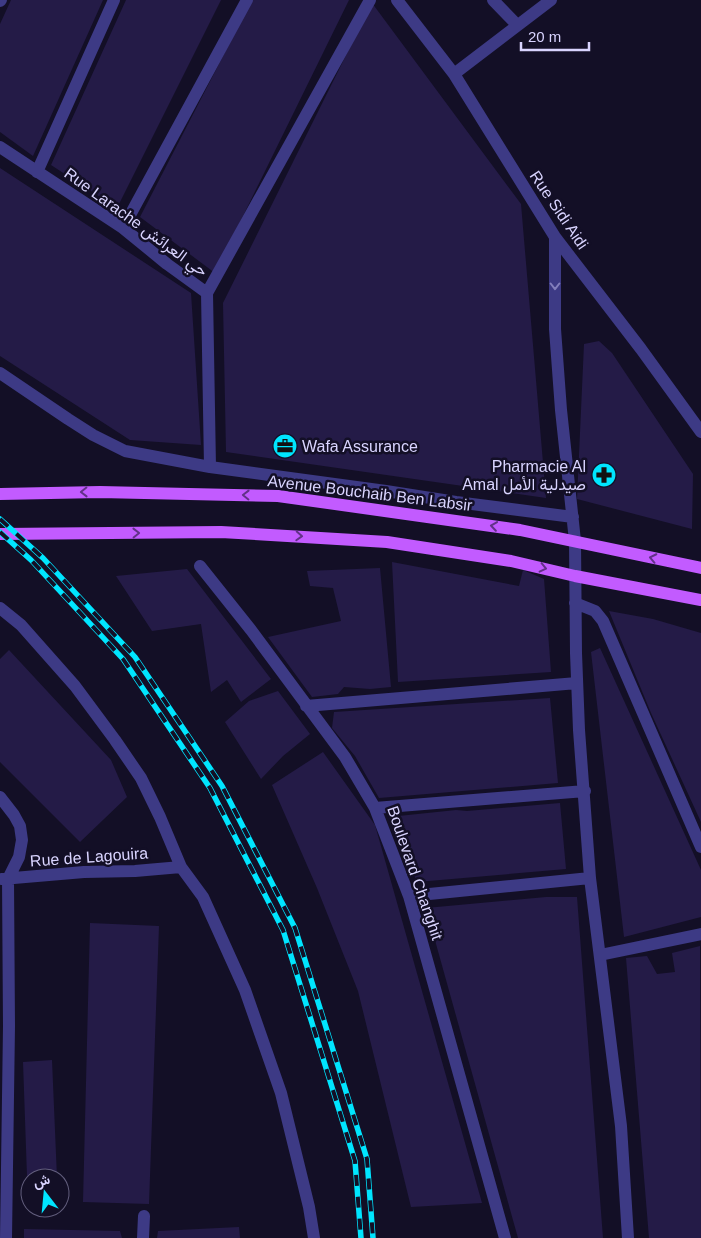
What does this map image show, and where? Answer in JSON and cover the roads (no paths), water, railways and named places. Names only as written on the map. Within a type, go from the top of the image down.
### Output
[{"type":"main road","name":"Avenue Bouchaib Ben Labsir","points":[[0,494],[100,492],[278,496],[520,530],[701,568]]},
{"type":"main road","points":[[0,534],[221,532],[387,542],[511,560],[575,576],[701,600]]},
{"type":"street","points":[[37,172],[114,0]]},
{"type":"street","points":[[123,228],[247,0]]},
{"type":"street","points":[[207,293],[370,0]]},
{"type":"street","name":"Rue Sidi Aidi","points":[[397,0],[454,74],[555,237],[641,349],[701,432]]},
{"type":"street","points":[[493,0],[517,25]]},
{"type":"street","points":[[454,74],[551,0]]},
{"type":"street","name":"Rue Larache حي العرائش","points":[[0,147],[123,228],[167,264],[207,293],[210,467]]},
{"type":"street","points":[[555,237],[555,329],[561,410],[575,541],[579,730],[585,790],[590,878],[621,1126],[628,1238]]},
{"type":"street","points":[[0,373],[76,425],[125,452],[210,467],[573,517]]},
{"type":"street","name":"Boulevard Changhit","points":[[200,566],[251,630],[345,757],[375,808],[410,896],[505,1238]]},
{"type":"street","points":[[575,604],[595,611],[603,621],[701,847]]},
{"type":"street","points":[[0,608],[22,625],[75,686],[115,740],[141,778],[181,867],[203,897],[225,943],[248,999],[281,1093],[309,1207],[314,1238]]},
{"type":"street","points":[[306,706],[577,683]]},
{"type":"street","points":[[375,808],[585,790]]},
{"type":"street","points":[[0,797],[20,826],[22,840],[19,857],[4,879],[9,1026],[6,1238]]},
{"type":"street","name":"Rue de Lagouira","points":[[4,879],[84,872],[181,867]]},
{"type":"street","points":[[410,896],[590,878]]},
{"type":"street","points":[[600,955],[701,934]]},
{"type":"street","points":[[143,1238],[144,1216]]},
{"type":"railway","points":[[0,519],[43,558],[135,657],[222,786],[295,928],[367,1159],[373,1238]]},
{"type":"railway","points":[[0,532],[31,560],[123,659],[210,788],[283,930],[355,1161],[361,1238]]},
{"type":"place","name":"Wafa Assurance","points":[[285,446]]},
{"type":"place","name":"Pharmacie Al Amal صيدلية الأمل","points":[[604,475]]}]
